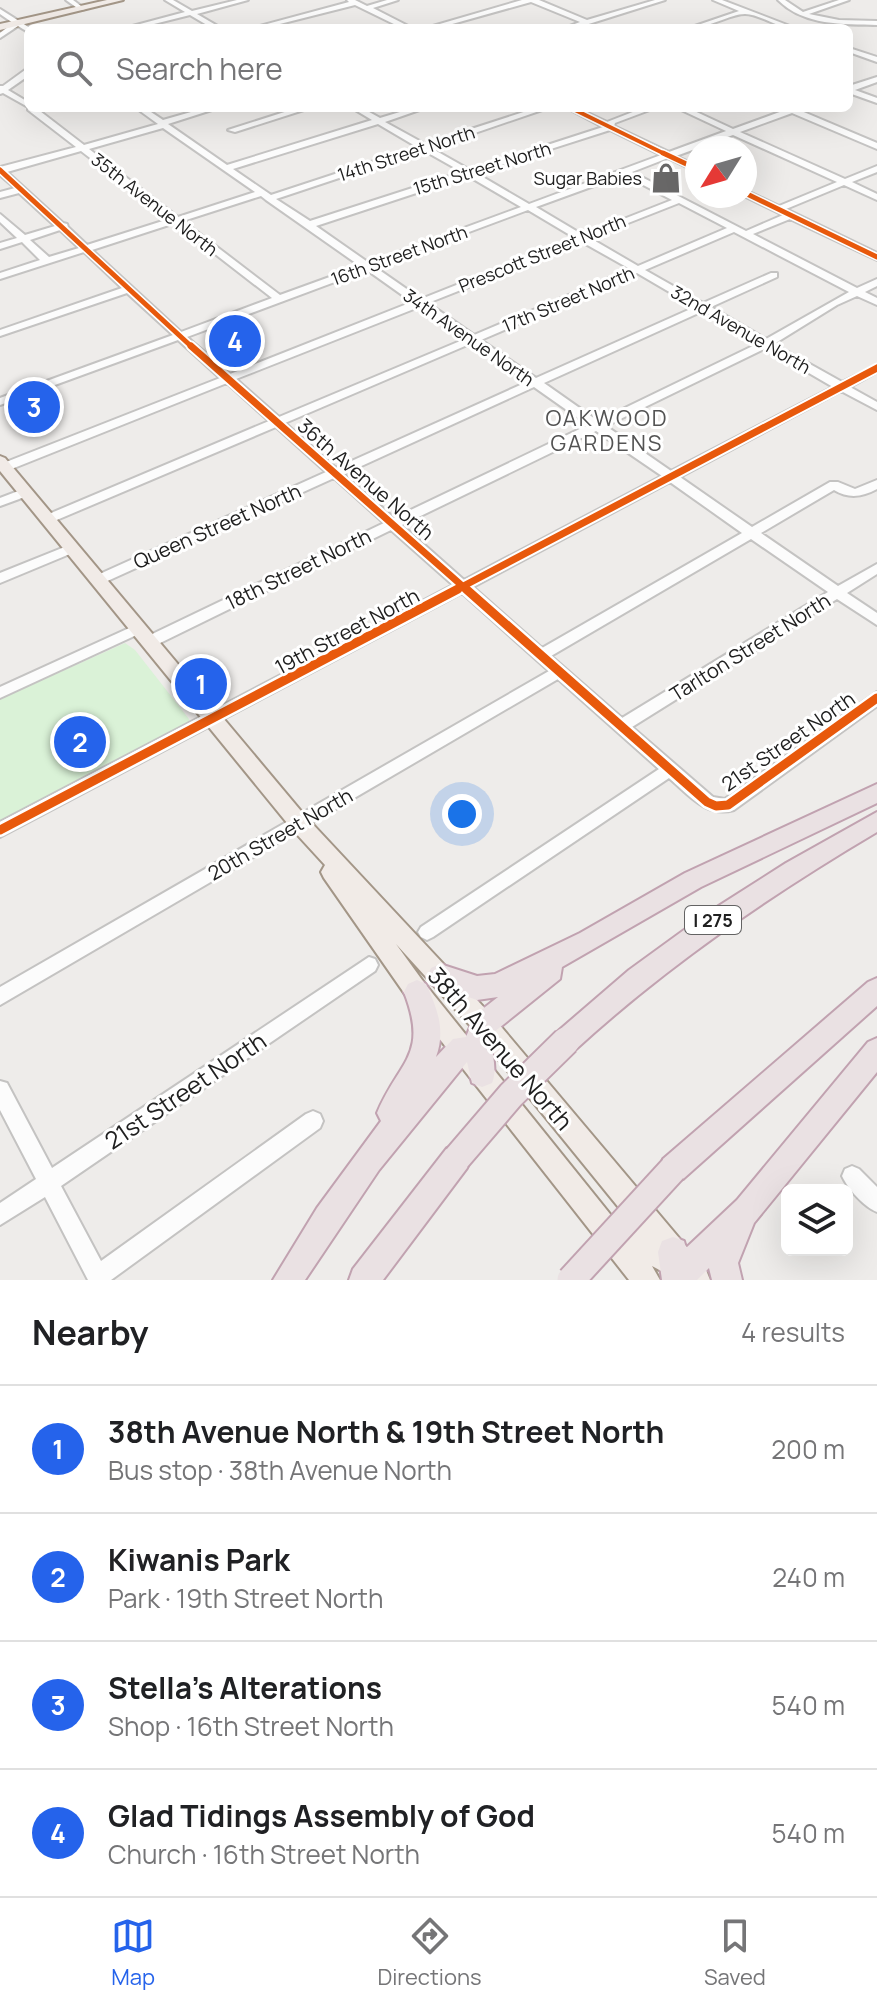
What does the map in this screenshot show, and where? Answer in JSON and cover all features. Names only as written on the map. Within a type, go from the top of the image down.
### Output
[{"type":"highway","points":[[440,976],[477,988],[496,986],[589,941],[705,874],[877,793]]},
{"type":"highway","name":"I 275","points":[[364,1280],[457,1158],[511,1095],[644,971],[716,919],[877,821]]},
{"type":"highway","points":[[351,1182],[413,1101],[477,1049],[589,941]]},
{"type":"highway","points":[[571,1280],[673,1169],[877,990]]},
{"type":"highway","points":[[288,1280],[351,1182],[418,1067],[429,1027],[417,992]]},
{"type":"highway","points":[[681,1269],[747,1210],[877,1051]]},
{"type":"highway","points":[[727,1280],[723,1263],[747,1210]]},
{"type":"main road","points":[[0,27],[119,0]]},
{"type":"main road","name":"38th Avenue North","points":[[2,464],[299,823],[440,976],[477,1049],[646,1280]]},
{"type":"main road","name":"38th Avenue North","points":[[299,823],[417,992],[477,1049],[547,1100],[681,1269]]},
{"type":"main road","points":[[604,1226],[681,1269]]},
{"type":"street","points":[[69,0],[82,9]]},
{"type":"street","points":[[168,0],[210,24]]},
{"type":"street","points":[[146,24],[245,0]]},
{"type":"street","points":[[366,8],[395,0]]},
{"type":"street","points":[[445,24],[532,0],[586,23]]},
{"type":"street","points":[[582,24],[662,0]]},
{"type":"street","points":[[716,0],[779,24]]},
{"type":"street","points":[[781,0],[802,14],[877,23]]},
{"type":"street","points":[[776,23],[846,0]]},
{"type":"street","points":[[270,24],[353,1],[398,23]]},
{"type":"street","points":[[0,11],[24,27]]},
{"type":"street","points":[[706,24],[747,11]]},
{"type":"street","points":[[854,22],[877,30]]},
{"type":"street","points":[[0,36],[18,23]]},
{"type":"street","points":[[853,51],[877,60]]},
{"type":"street","points":[[1,90],[24,75]]},
{"type":"street","points":[[853,88],[877,79]]},
{"type":"street","name":"35th Avenue North","points":[[1,90],[24,103]]},
{"type":"street","points":[[853,91],[877,101]]},
{"type":"street","name":"35th Avenue North","points":[[37,112],[279,299]]},
{"type":"street","name":"34th Avenue North","points":[[146,112],[877,620]]},
{"type":"street","points":[[0,171],[201,112]]},
{"type":"street","points":[[232,130],[293,112]]},
{"type":"street","name":"32nd Avenue North","points":[[363,112],[877,407]]},
{"type":"street","points":[[226,168],[408,112]]},
{"type":"street","name":"14th Street North","points":[[0,276],[532,112]]},
{"type":"street","points":[[579,112],[685,163]]},
{"type":"street","name":"15th Street North","points":[[308,225],[610,127],[611,122],[640,112]]},
{"type":"street","points":[[690,112],[877,197]]},
{"type":"street","name":"16th Street North","points":[[0,402],[784,112]]},
{"type":"street","points":[[799,112],[877,146]]},
{"type":"street","points":[[779,209],[877,169]]},
{"type":"street","name":"36th Avenue North","points":[[0,171],[64,226],[82,243],[84,249],[180,336],[707,802],[716,806]]},
{"type":"street","points":[[625,172],[877,302]]},
{"type":"street","points":[[0,195],[22,189]]},
{"type":"street","points":[[757,199],[877,257]]},
{"type":"street","name":"Prescott Street North","points":[[2,464],[229,379],[679,200]]},
{"type":"street","name":"17th Street North","points":[[48,519],[637,269],[791,215]]},
{"type":"street","points":[[0,217],[47,261]]},
{"type":"street","points":[[0,246],[64,226]]},
{"type":"street","name":"Queen Street North","points":[[98,580],[774,275]]},
{"type":"street","name":"18th Street North","points":[[0,693],[144,635],[392,523],[766,344],[877,282]]},
{"type":"street","points":[[0,333],[129,289]]},
{"type":"street","name":"19th Street North","points":[[0,830],[877,368]]},
{"type":"street","points":[[542,655],[834,485],[848,494],[861,494],[877,484]]},
{"type":"street","points":[[0,502],[26,492]]},
{"type":"street","points":[[0,578],[72,548]]},
{"type":"street","name":"Tarlton Street North","points":[[622,726],[877,568]]},
{"type":"street","name":"20th Street North","points":[[0,997],[560,671]]},
{"type":"street","name":"21st Street North","points":[[716,806],[728,805],[877,698]]},
{"type":"street","points":[[427,932],[671,769]]},
{"type":"street","name":"21st Street North","points":[[0,1215],[369,965]]},
{"type":"street","points":[[0,1090],[98,1279],[313,1121]]},
{"type":"street","points":[[852,1176],[877,1202]]},
{"type":"green space","points":[[125,643],[135,650],[189,719],[190,725],[0,823],[0,699]]},
{"type":"cycle path","points":[[579,112],[685,163]]},
{"type":"cycle path","points":[[0,170],[180,336],[707,802],[716,806],[728,805],[877,698]]},
{"type":"cycle path","points":[[757,199],[877,257]]},
{"type":"cycle path","points":[[0,830],[877,368]]},
{"type":"place","name":"Sugar Babies","points":[[666,178]]},
{"type":"place","name":"Glad Tidings Assembly of God","points":[[235,341]]},
{"type":"place","name":"Stella's Alterations","points":[[34,407]]},
{"type":"place","name":"38th Avenue North & 19th Street North","points":[[201,684]]},
{"type":"place","name":"Kiwanis Park","points":[[80,742]]},
{"type":"district","name":"OAKWOOD GARDENS","points":[[607,430]]}]
